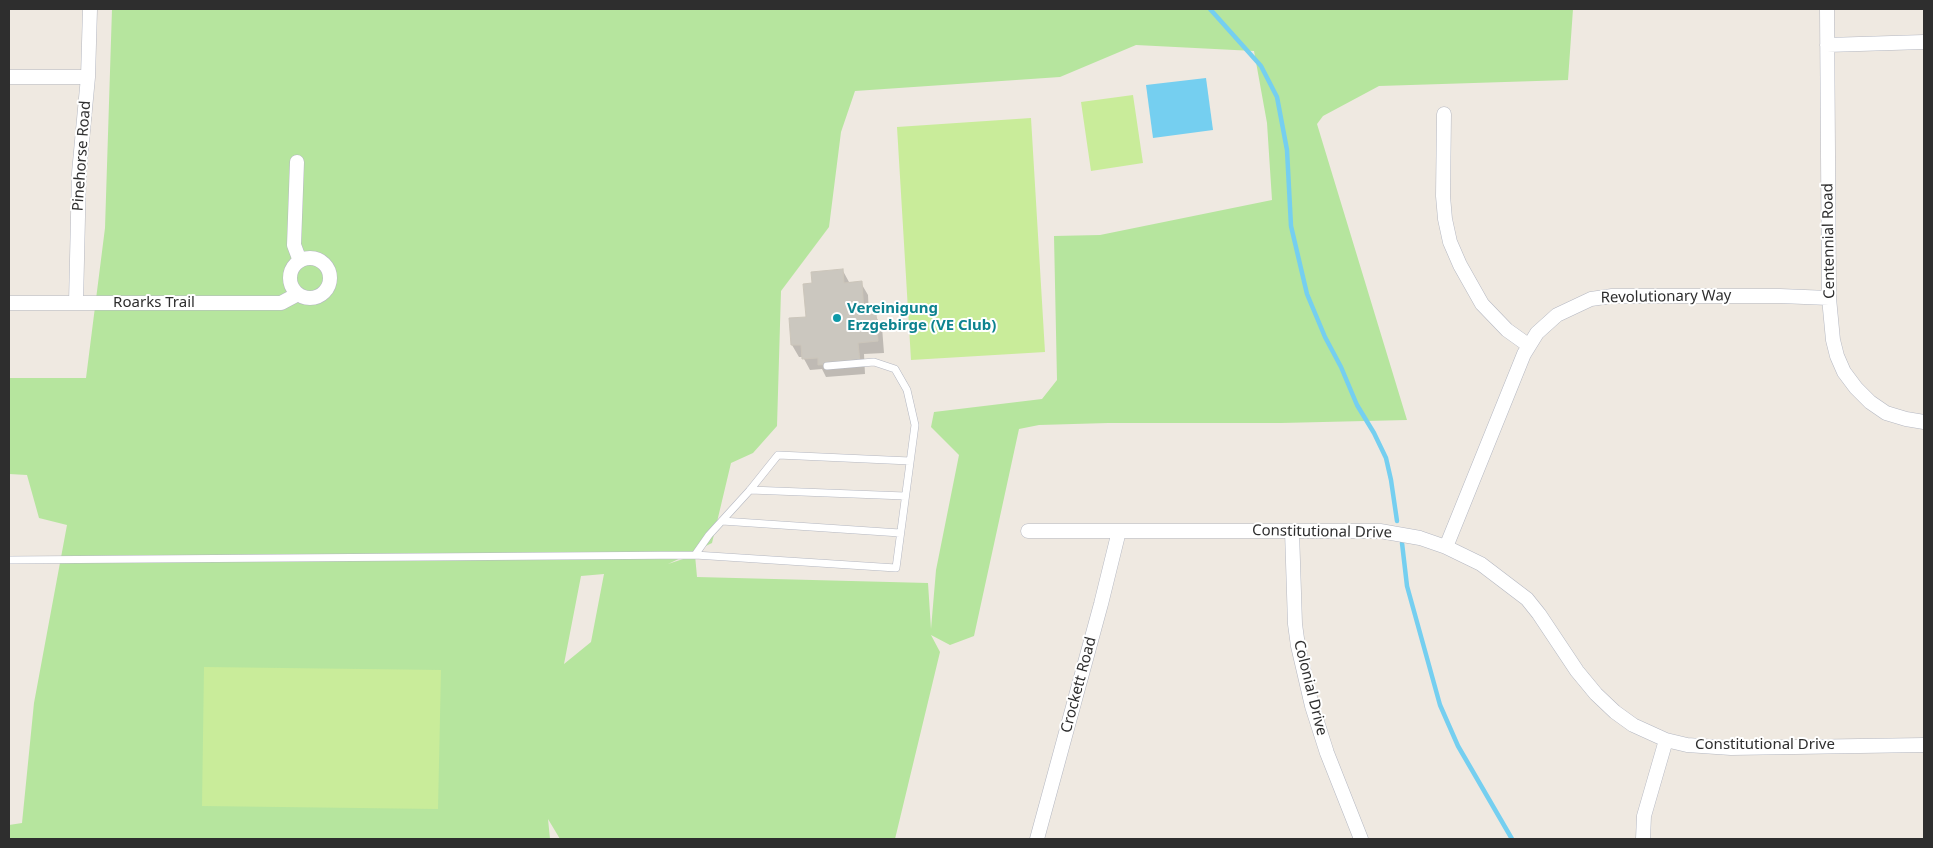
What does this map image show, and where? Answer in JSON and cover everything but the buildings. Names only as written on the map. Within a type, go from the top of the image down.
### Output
[{"type":"street","name":"Pinehorse Road","points":[[76,303],[79,173],[88,77],[90,9]]},
{"type":"street","name":"Centennial Road","points":[[1827,9],[1830,315],[1837,356],[1844,372],[1870,402],[1886,413],[1924,422]]},
{"type":"street","points":[[1828,45],[1924,42]]},
{"type":"street","points":[[9,77],[88,77]]},
{"type":"street","points":[[1444,114],[1443,196],[1450,242],[1460,265],[1482,304],[1508,330],[1528,345]]},
{"type":"street","points":[[297,162],[294,244],[300,261]]},
{"type":"street","points":[[316,259],[328,268],[330,284],[320,296],[305,298],[293,288],[290,274],[300,261],[316,259]]},
{"type":"street","name":"Roarks Trail","points":[[9,303],[281,303],[298,294]]},
{"type":"street","name":"Revolutionary Way","points":[[1446,547],[1528,345],[1537,333],[1557,314],[1592,299],[1612,296],[1780,296],[1830,298]]},
{"type":"street","name":"Constitutional Drive","points":[[1028,531],[1292,531],[1396,533],[1420,538],[1446,547],[1481,564],[1527,599],[1577,671],[1596,694],[1615,712],[1633,725],[1666,740],[1686,745],[1731,748],[1924,745]]},
{"type":"street","name":"Crockett Road","points":[[1037,839],[1119,531]]},
{"type":"street","name":"Colonial Drive","points":[[1292,531],[1293,594],[1298,646],[1312,706],[1327,753],[1361,839]]},
{"type":"street","points":[[1643,839],[1644,816],[1666,740]]},
{"type":"lane","points":[[9,560],[695,555],[896,568],[914,425],[907,390],[895,369],[874,362],[827,366]]},
{"type":"lane","points":[[695,555],[778,455],[910,460]]},
{"type":"lane","points":[[750,490],[905,496]]},
{"type":"lane","points":[[722,521],[900,532]]},
{"type":"green space","points":[[112,9],[1573,9],[1568,80],[1379,86],[1323,116],[1317,124],[1407,420],[1281,423],[1108,423],[1039,425],[1019,429],[974,636],[950,645],[931,635],[940,652],[895,839],[560,839],[548,819],[550,839],[9,839],[9,825],[22,823],[34,703],[67,525],[39,518],[27,475],[9,474],[9,378],[86,378],[105,228]],"holes":[[[1136,45],[1254,51],[1267,123],[1272,200],[1100,235],[1054,236],[1057,380],[1042,399],[934,412],[931,427],[959,455],[936,570],[931,629],[928,583],[697,577],[695,555],[668,564],[712,543],[731,463],[753,453],[777,426],[781,291],[829,227],[841,132],[855,91],[1060,77]],[[604,574],[591,642],[564,664],[581,576]]]},
{"type":"green space","points":[[1133,95],[1143,163],[1091,171],[1081,102]]},
{"type":"green space","points":[[1031,118],[1045,352],[911,360],[897,127]]},
{"type":"green space","points":[[204,667],[441,670],[438,809],[202,806]]},
{"type":"water","points":[[1206,78],[1213,130],[1153,138],[1146,85]]},
{"type":"waterway","points":[[1210,9],[1261,66],[1277,97],[1287,150],[1291,226],[1307,294],[1357,405],[1386,458],[1397,521]]},
{"type":"waterway","points":[[1402,543],[1407,586],[1440,705],[1458,746],[1512,839]]},
{"type":"place","name":"Vereinigung Erzgebirge (VE Club)","points":[[837,318]]}]
